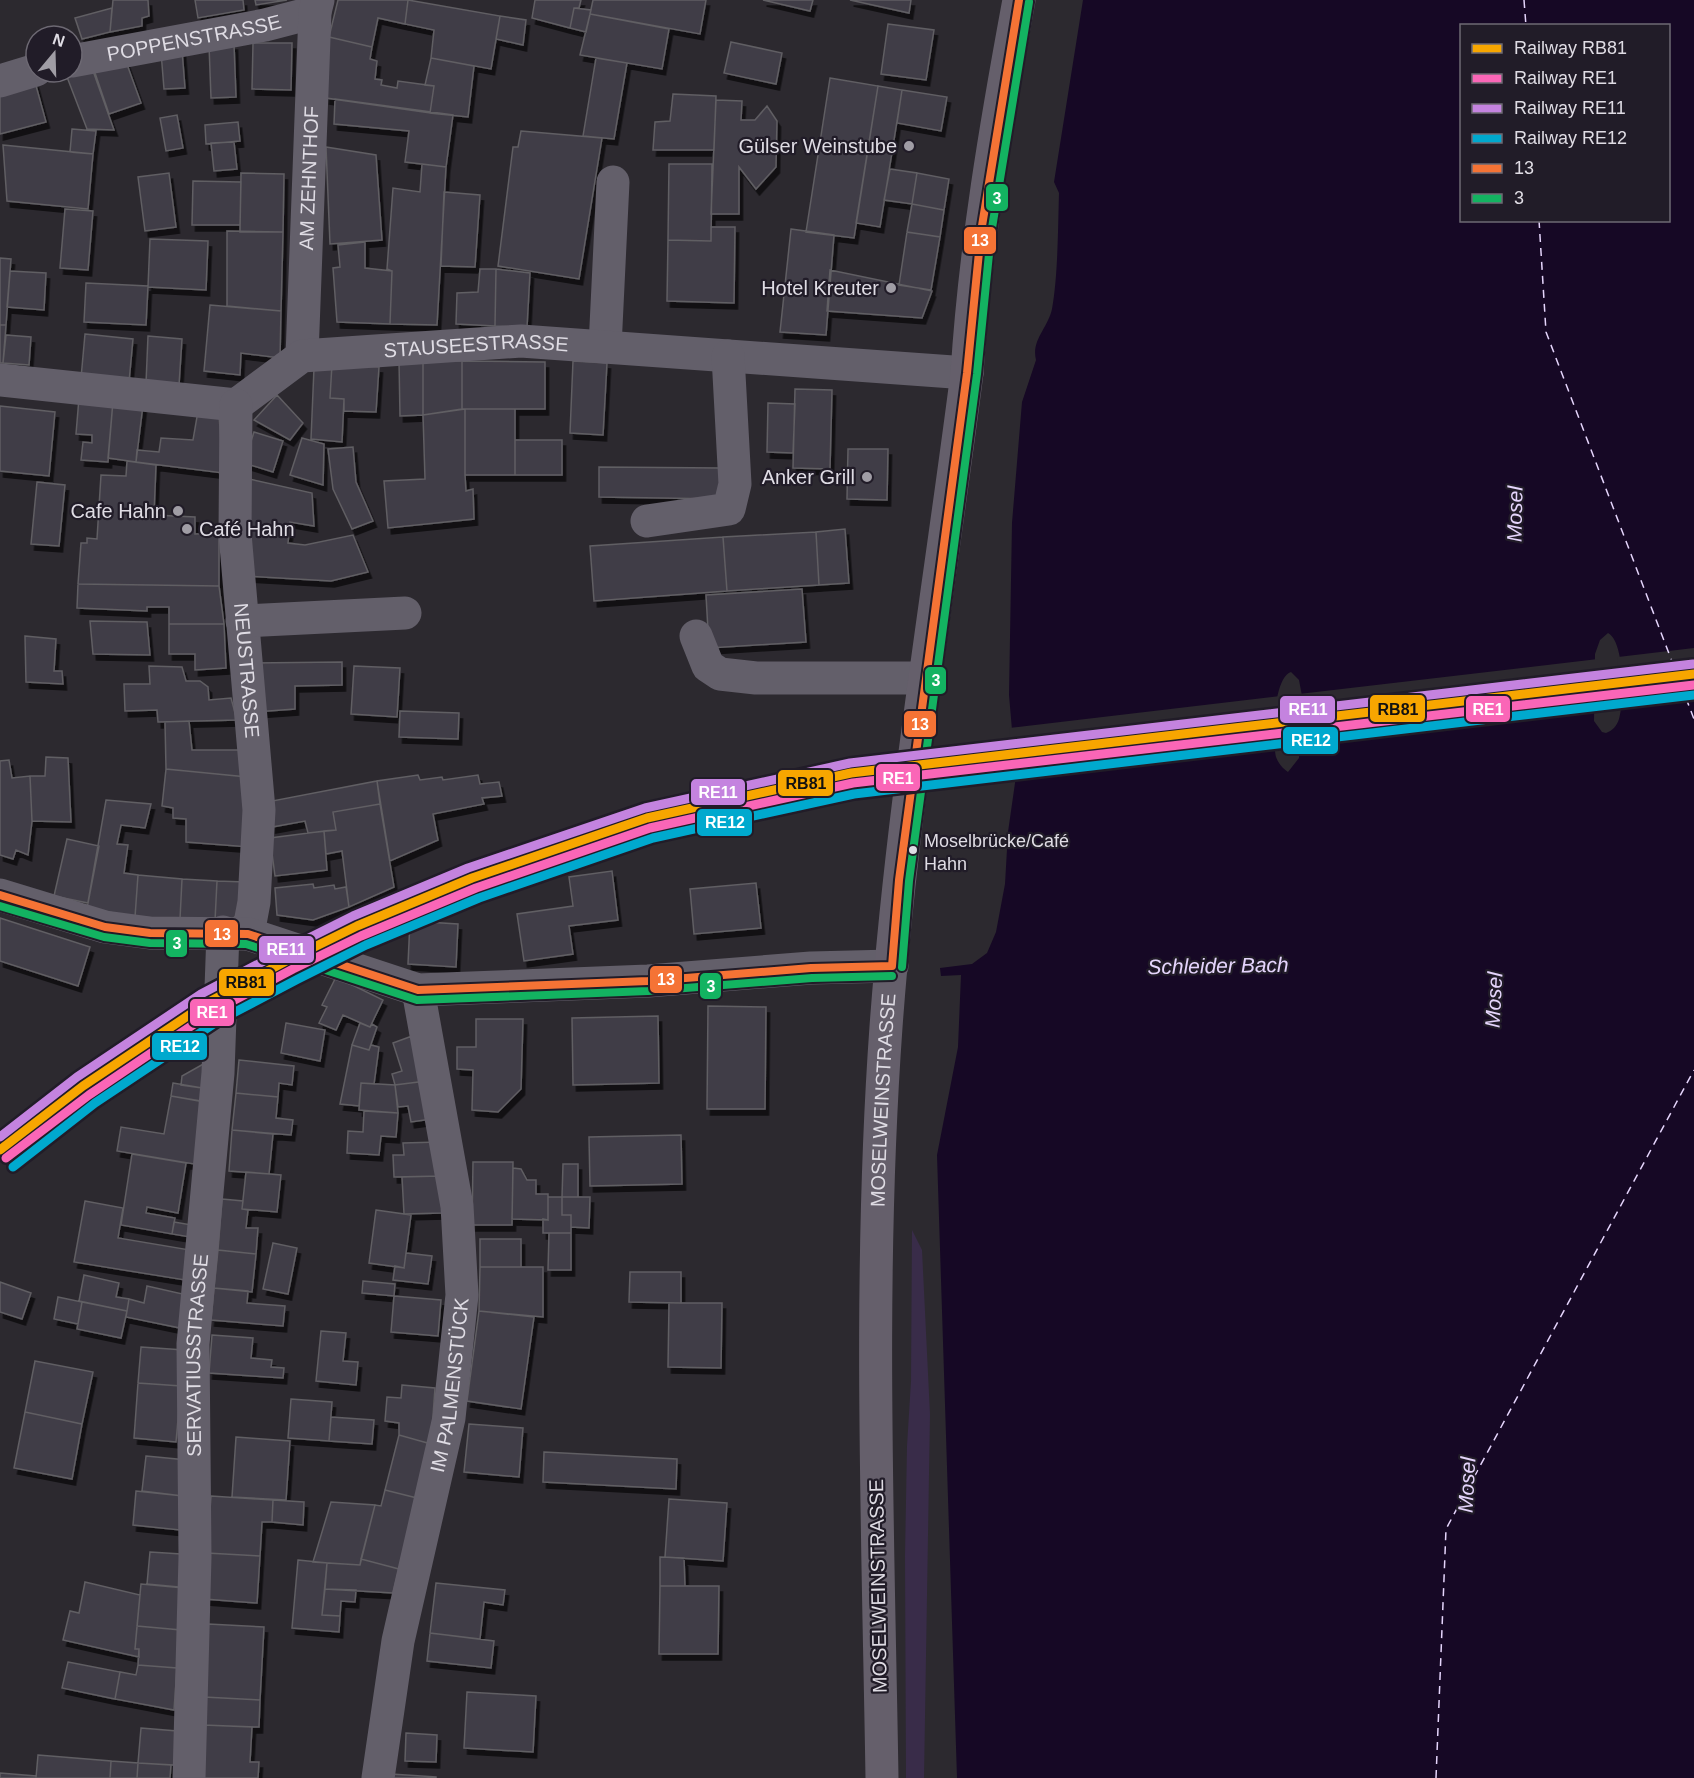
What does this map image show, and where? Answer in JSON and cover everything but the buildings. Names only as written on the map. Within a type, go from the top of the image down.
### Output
[{"type":"main road","name":"MOSELWEINSTRASSE","points":[[882,1778],[875,1430],[876,1249],[892,966],[899,880],[967,373],[971,306],[987,173],[1019,0]]},
{"type":"street","name":"POPPENSTRASSE","points":[[84,59],[265,26],[317,6]]},
{"type":"street","name":"AM ZEHNTHOF","points":[[302,356],[317,6]]},
{"type":"street","points":[[0,81],[24,74]]},
{"type":"street","points":[[605,347],[613,182]]},
{"type":"street","name":"STAUSEESTRASSE","points":[[302,356],[521,341],[967,373]]},
{"type":"street","points":[[0,380],[236,405],[302,356]]},
{"type":"street","points":[[647,521],[729,509],[735,484],[728,356]]},
{"type":"street","name":"NEUSTRASSE","points":[[236,405],[235,534],[259,810],[254,902],[236,933]]},
{"type":"street","points":[[242,621],[405,613]]},
{"type":"street","points":[[696,636],[708,666],[720,674],[756,678],[926,678]]},
{"type":"street","points":[[0,895],[105,927],[150,933],[236,933],[417,990],[648,981],[812,968],[892,966]]},
{"type":"street","name":"SERVATIUSSTRASSE","points":[[189,1778],[195,1557],[193,1344],[218,1073],[236,933]]},
{"type":"street","name":"IM PALMENSTÜCK","points":[[378,1778],[398,1641],[449,1418],[462,1295],[457,1206],[417,990]]},
{"type":"shaded area","points":[[912,1230],[922,1250],[930,1414],[924,1778],[906,1778],[905,1556],[911,1381]]},
{"type":"water","points":[[1083,0],[1694,0],[1694,1778],[957,1778],[937,1155],[958,1047],[961,975],[941,976],[940,968],[972,964],[987,953],[996,932],[1005,884],[1008,832],[1016,776],[1009,695],[1012,523],[1022,402],[1036,360],[1036,346],[1050,316],[1054,296],[1059,193],[1054,182]],"holes":[[[1608,633],[1618,648],[1622,673],[1622,700],[1617,724],[1606,733],[1602,732],[1594,721],[1595,654],[1600,640]],[[1291,672],[1299,680],[1302,696],[1299,758],[1288,772],[1277,759],[1274,737],[1275,710],[1280,685]]]},
{"type":"pier","points":[[1694,648],[1694,696],[1617,705],[1618,657]]},
{"type":"pier","points":[[1598,659],[1598,708],[1298,744],[1299,694]]},
{"type":"pier","points":[[1280,696],[1280,746],[1012,778],[1009,728]]},
{"type":"ferry route","points":[[1524,0],[1526,24]]},
{"type":"ferry route","points":[[1539,222],[1546,332],[1694,719]]},
{"type":"ferry route","points":[[1436,1778],[1446,1529],[1694,1070]]},
{"type":"rail line","name":"RE11","points":[[0,1137],[77,1077],[201,994],[283,951],[353,916],[468,868],[645,808],[850,763],[1693,664]]},
{"type":"rail line","name":"RB81","points":[[0,1150],[83,1086],[207,1003],[288,960],[357,926],[472,878],[647,818],[851,773],[1694,674]]},
{"type":"rail line","name":"RE1","points":[[6,1158],[89,1095],[212,1012],[293,969],[361,936],[476,888],[650,828],[853,783],[1694,685]]},
{"type":"rail line","name":"RE12","points":[[13,1167],[95,1103],[218,1021],[298,979],[366,945],[479,898],[653,838],[854,794],[1694,695]]},
{"type":"transit line","name":"13","points":[[892,966],[899,880],[967,373],[981,232],[1019,0]]},
{"type":"transit line","name":"3","points":[[902,967],[909,881],[977,374],[991,234],[1029,2]]},
{"type":"transit line","name":"13","points":[[0,895],[105,927],[150,933],[248,934],[418,990],[648,981],[811,968],[892,966]]},
{"type":"transit line","name":"3","points":[[0,906],[104,937],[150,943],[246,944],[417,1000],[648,991],[812,978],[892,976]]},
{"type":"place","name":"Gülser Weinstube","points":[[909,146]]},
{"type":"place","name":"Hotel Kreuter","points":[[891,288]]},
{"type":"place","name":"Anker Grill","points":[[867,477]]},
{"type":"place","name":"Cafe Hahn","points":[[178,511]]},
{"type":"place","name":"Café Hahn","points":[[187,529]]},
{"type":"place","name":"Moselbrücke/Café Hahn","points":[[913,850]]},
{"type":"water label","name":"Mosel","points":[[1515,514]]},
{"type":"water label","name":"Schleider Bach","points":[[1218,966]]},
{"type":"water label","name":"Mosel","points":[[1494,1000]]},
{"type":"water label","name":"Mosel","points":[[1467,1485]]}]
